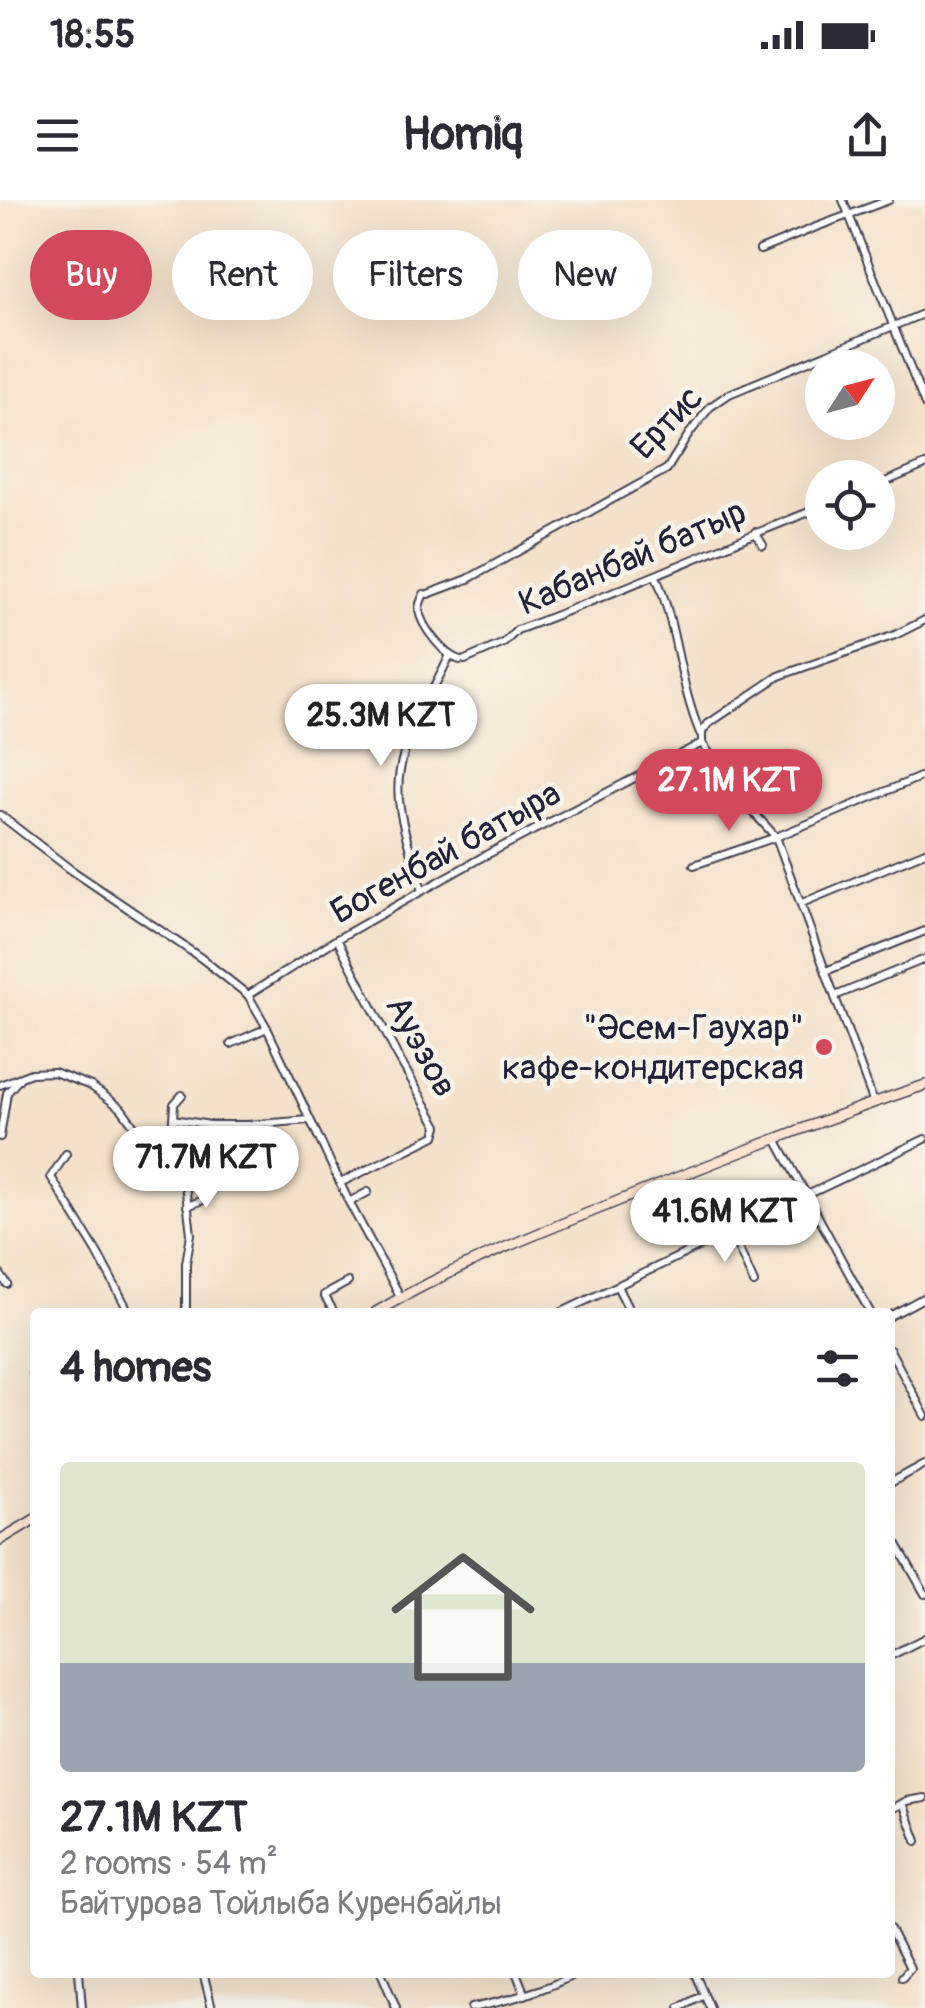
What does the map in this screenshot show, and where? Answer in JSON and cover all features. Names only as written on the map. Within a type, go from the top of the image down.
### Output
[{"type":"main road","points":[[383,1308],[536,1234],[874,1102],[924,1089]]},
{"type":"main road","points":[[0,1540],[30,1522]]},
{"type":"street","points":[[843,200],[925,405]]},
{"type":"street","points":[[760,250],[888,200]]},
{"type":"street","name":"Ертис","points":[[449,656],[425,625],[419,608],[426,594],[468,579],[667,468],[710,407],[728,394],[925,313]]},
{"type":"street","points":[[895,478],[925,465]]},
{"type":"street","name":"Кабанбай батыр","points":[[449,656],[462,660],[504,643],[518,630],[805,513]]},
{"type":"street","points":[[755,532],[763,545]]},
{"type":"street","points":[[656,576],[668,610],[689,706],[702,740],[743,801],[776,837],[874,1102]]},
{"type":"street","name":"Богенбай батыра","points":[[248,995],[422,891],[702,740],[708,724],[780,676],[895,636],[925,620]]},
{"type":"street","points":[[422,891],[404,834],[397,782],[403,751],[449,656]]},
{"type":"street","points":[[694,865],[776,837],[925,775]]},
{"type":"street","points":[[0,814],[70,869],[248,995],[349,1202],[401,1298]]},
{"type":"street","points":[[802,904],[925,852]]},
{"type":"street","points":[[826,971],[925,931]]},
{"type":"street","name":"Ауэзов","points":[[337,939],[438,1126],[435,1136],[340,1183]]},
{"type":"street","points":[[835,996],[925,960]]},
{"type":"street","points":[[231,1044],[267,1028]]},
{"type":"street","points":[[0,1086],[30,1073],[54,1072],[91,1086],[121,1108],[140,1134],[180,1169],[190,1234],[186,1308]]},
{"type":"street","points":[[0,1137],[7,1092],[21,1076]]},
{"type":"street","points":[[171,1160],[174,1104],[182,1096]]},
{"type":"street","points":[[173,1118],[211,1125],[310,1120]]},
{"type":"street","points":[[162,1182],[180,1169],[211,1125]]},
{"type":"street","points":[[570,1308],[925,1138]]},
{"type":"street","points":[[776,1139],[868,1308]]},
{"type":"street","points":[[66,1154],[50,1178],[127,1308]]},
{"type":"street","points":[[349,1202],[368,1192]]},
{"type":"street","points":[[187,1206],[202,1200]]},
{"type":"street","points":[[731,1231],[754,1282]]},
{"type":"street","points":[[0,1274],[7,1284]]},
{"type":"street","points":[[332,1308],[324,1296],[348,1282]]},
{"type":"street","points":[[617,1286],[628,1308]]},
{"type":"street","points":[[895,1313],[925,1297]]},
{"type":"street","points":[[895,1359],[925,1416]]},
{"type":"street","points":[[895,1480],[925,1464]]},
{"type":"street","points":[[895,1541],[925,1594]]},
{"type":"street","points":[[895,1653],[925,1638]]},
{"type":"street","points":[[895,1807],[925,1798]]},
{"type":"street","points":[[903,1803],[917,1841]]},
{"type":"street","points":[[895,1939],[910,1968],[902,1977]]},
{"type":"street","points":[[80,1978],[82,2008]]},
{"type":"street","points":[[204,1978],[212,2008]]},
{"type":"street","points":[[384,1978],[396,2008]]},
{"type":"street","points":[[518,1978],[525,1995]]},
{"type":"street","points":[[473,2008],[525,1995],[569,1978]]},
{"type":"street","points":[[696,1978],[710,2008]]},
{"type":"street","points":[[680,2008],[702,1996]]},
{"type":"place","name":"\"Әсем-Гаухар\" кафе-кондитерская","points":[[824,1047]]}]
